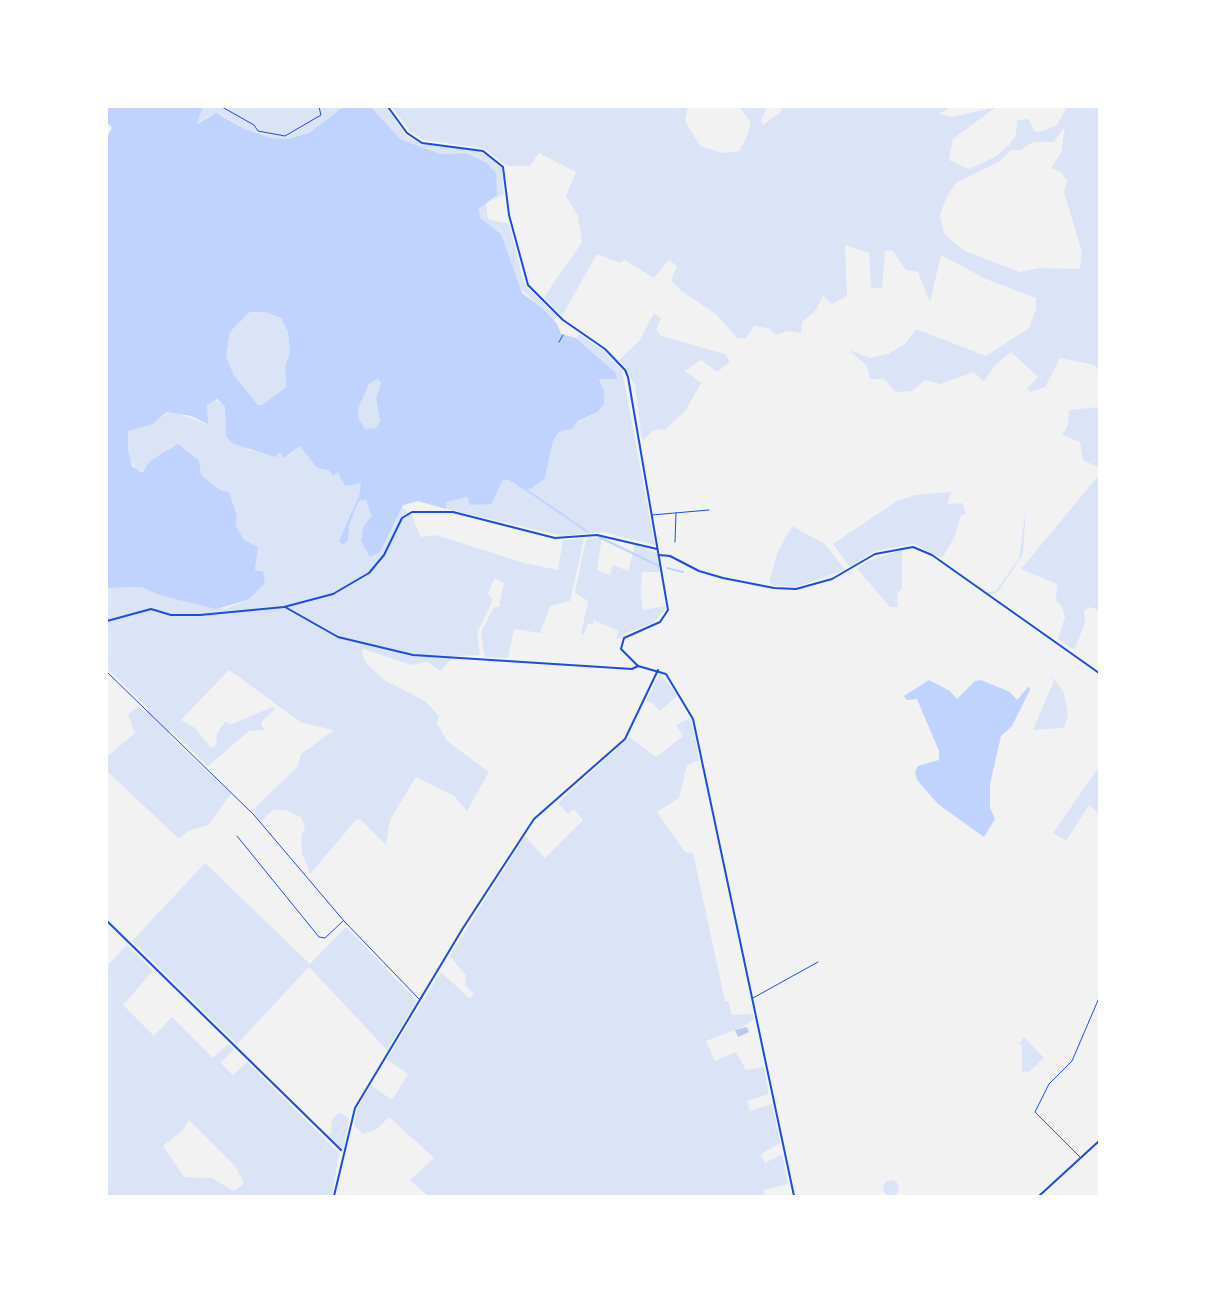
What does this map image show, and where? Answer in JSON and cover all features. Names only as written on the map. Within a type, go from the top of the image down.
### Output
[{"type":"street","points":[[388,107],[407,133],[422,143],[483,151],[503,167],[509,215],[528,285],[563,320],[605,349],[625,370],[668,600],[666,616],[652,626],[628,635],[621,644],[625,656],[638,666],[658,670],[674,685],[693,719],[794,1196]]},
{"type":"street","points":[[652,515],[709,510]]},
{"type":"street","points":[[107,621],[151,610],[171,615],[200,615],[284,607],[333,594],[369,573],[384,555],[402,517],[412,512],[453,512],[555,538],[597,535],[658,549]]},
{"type":"street","points":[[675,542],[676,513]]},
{"type":"street","points":[[659,555],[670,556],[699,571],[723,578],[774,588],[796,589],[832,579],[875,554],[913,547],[932,555],[1099,673]]},
{"type":"street","points":[[284,607],[353,642],[413,655],[632,669],[638,666]]},
{"type":"street","points":[[334,1196],[355,1108],[420,1000],[534,819],[625,739],[658,670]]},
{"type":"street","points":[[107,672],[254,815],[344,921],[420,1000]]},
{"type":"street","points":[[237,836],[319,937],[325,938],[344,921]]},
{"type":"street","points":[[107,921],[343,1151]]},
{"type":"street","points":[[752,999],[818,962]]},
{"type":"street","points":[[1080,1157],[1035,1112],[1049,1084],[1072,1061],[1099,998]]},
{"type":"street","points":[[1039,1196],[1099,1141]]},
{"type":"path","points":[[222,107],[258,131],[285,136],[321,115],[319,107]]},
{"type":"path","points":[[559,342],[563,335]]},
{"type":"shaded area","points":[[203,107],[343,107],[309,133],[288,139],[271,138],[245,129],[222,115],[211,115],[195,124]]},
{"type":"shaded area","points":[[371,107],[386,107],[406,135],[422,144],[472,150],[489,156],[502,169],[504,194],[490,202],[497,195],[492,167],[466,153],[440,154],[400,139]]},
{"type":"shaded area","points":[[392,107],[688,107],[685,121],[700,146],[723,153],[739,151],[747,137],[751,122],[739,107],[764,107],[766,110],[761,120],[763,125],[782,111],[781,107],[951,107],[939,114],[953,117],[996,107],[953,139],[949,160],[969,169],[995,157],[1009,145],[1016,135],[1017,120],[1028,119],[1035,132],[1043,131],[1057,125],[1067,107],[1099,107],[1099,370],[1094,365],[1060,358],[1045,387],[1031,392],[1027,389],[1038,377],[1011,352],[995,365],[984,382],[974,372],[940,384],[925,380],[912,391],[896,392],[884,379],[870,379],[867,366],[849,350],[869,358],[888,354],[905,344],[916,329],[986,356],[1029,328],[1036,309],[1036,298],[986,279],[941,255],[930,302],[918,272],[906,270],[892,250],[885,251],[882,289],[871,287],[869,253],[845,245],[847,296],[832,304],[823,296],[816,310],[802,322],[801,333],[787,331],[776,335],[768,328],[754,326],[745,339],[737,338],[716,314],[680,290],[671,280],[677,266],[669,260],[654,278],[624,260],[620,263],[597,254],[562,316],[544,297],[582,242],[578,216],[566,196],[576,172],[539,153],[530,166],[507,166],[483,148],[424,140],[410,131]],"holes":[[[1065,126],[1061,153],[1051,168],[1061,172],[1067,181],[1064,192],[1082,252],[1080,269],[1041,268],[1020,272],[965,251],[944,234],[940,215],[947,196],[957,182],[999,162],[1011,150],[1021,150],[1033,142],[1054,142]]]},
{"type":"shaded area","points":[[486,203],[488,219],[509,224],[527,287],[557,316],[554,321],[518,286],[501,234],[483,223],[477,212]]},
{"type":"shaded area","points":[[250,312],[265,312],[281,318],[288,332],[290,353],[285,366],[286,387],[262,405],[258,405],[234,375],[226,357],[230,332]]},
{"type":"shaded area","points":[[654,313],[661,319],[656,329],[661,336],[725,354],[730,362],[717,372],[701,360],[685,371],[701,383],[686,410],[666,429],[654,430],[642,441],[635,385],[619,360],[640,340]]},
{"type":"shaded area","points":[[579,334],[603,350],[622,370],[655,545],[603,532],[563,536],[446,509],[446,502],[454,498],[467,497],[490,504],[503,480],[509,480],[524,490],[545,477],[553,441],[559,432],[572,429],[578,422],[598,412],[604,404],[604,391],[599,379],[615,372],[576,338]]},
{"type":"shaded area","points":[[378,379],[381,383],[376,400],[380,422],[376,428],[365,430],[358,417],[358,409],[369,384]]},
{"type":"shaded area","points":[[213,398],[225,407],[226,426],[249,450],[288,456],[300,446],[317,468],[328,470],[331,475],[338,471],[362,482],[357,505],[360,500],[366,500],[372,516],[364,525],[362,536],[387,537],[401,507],[411,514],[421,537],[436,535],[524,563],[558,570],[563,540],[584,539],[570,601],[550,606],[540,633],[514,629],[508,658],[485,657],[484,653],[481,632],[494,607],[499,607],[504,583],[495,578],[488,593],[493,600],[477,633],[480,655],[453,656],[441,671],[427,662],[411,665],[363,649],[366,663],[384,680],[425,701],[439,716],[437,723],[447,741],[489,772],[467,811],[454,796],[416,777],[390,820],[386,845],[360,819],[356,820],[310,874],[302,853],[301,836],[305,827],[301,817],[285,810],[273,810],[261,821],[252,811],[298,766],[301,754],[334,730],[302,723],[229,670],[181,720],[195,728],[211,748],[216,746],[217,733],[225,722],[232,724],[272,707],[275,709],[261,722],[264,730],[249,731],[208,766],[171,730],[168,734],[231,794],[208,825],[188,831],[179,839],[107,771],[107,757],[135,733],[128,715],[138,706],[146,713],[148,708],[107,669],[107,588],[141,587],[159,595],[225,609],[248,600],[265,582],[262,570],[255,570],[258,547],[244,541],[236,526],[237,515],[229,492],[220,490],[201,475],[199,460],[183,447],[139,473],[128,457],[128,431],[153,424],[170,411],[207,424],[207,405]]},
{"type":"shaded area","points":[[1099,407],[1099,468],[1083,460],[1080,442],[1062,435],[1068,425],[1069,410]]},
{"type":"shaded area","points":[[1099,475],[1099,610],[1089,607],[1084,611],[1085,623],[1074,650],[1058,639],[1065,617],[1056,600],[1057,584],[1021,569]]},
{"type":"shaded area","points":[[951,492],[947,504],[962,503],[966,514],[961,515],[954,538],[942,558],[914,544],[875,551],[850,567],[833,544],[897,501],[915,495]]},
{"type":"shaded area","points":[[1026,507],[1023,554],[998,592],[990,595],[967,577],[988,592],[996,591],[1019,558]]},
{"type":"shaded area","points":[[792,526],[825,544],[845,570],[796,587],[774,586],[769,582],[778,551]]},
{"type":"shaded area","points":[[602,537],[597,570],[610,575],[613,565],[628,571],[635,545],[657,553],[660,572],[642,572],[641,595],[643,610],[666,606],[664,611],[653,623],[625,634],[620,639],[616,639],[618,631],[594,620],[593,624],[588,624],[584,635],[581,634],[588,601],[575,593],[586,539]]},
{"type":"shaded area","points":[[902,550],[902,588],[897,595],[898,607],[890,607],[857,569],[867,561]]},
{"type":"shaded area","points":[[1050,673],[1064,693],[1068,715],[1064,728],[1033,730],[1054,681]]},
{"type":"shaded area","points":[[660,674],[678,695],[660,711],[653,703],[646,701]]},
{"type":"shaded area","points":[[691,718],[699,760],[687,765],[679,798],[657,812],[685,852],[693,853],[725,1001],[728,1001],[732,1015],[753,1014],[754,1019],[743,1027],[706,1041],[715,1061],[736,1052],[746,1070],[764,1067],[769,1094],[747,1101],[750,1111],[772,1104],[780,1143],[761,1154],[765,1163],[782,1154],[788,1184],[763,1190],[764,1196],[428,1196],[410,1180],[434,1158],[389,1117],[377,1129],[363,1134],[354,1125],[357,1109],[371,1085],[392,1100],[408,1074],[387,1059],[441,972],[470,999],[474,994],[465,985],[466,976],[450,956],[525,836],[545,858],[583,820],[574,809],[568,814],[558,803],[629,737],[656,757],[683,736],[676,725]]},
{"type":"shaded area","points":[[1098,768],[1099,814],[1089,805],[1066,841],[1053,833]]},
{"type":"shaded area","points":[[205,863],[310,964],[346,927],[417,1001],[387,1050],[309,967],[237,1044],[132,941]]},
{"type":"shaded area","points":[[127,945],[153,971],[123,1005],[154,1036],[172,1017],[213,1058],[228,1044],[234,1049],[221,1063],[233,1075],[247,1062],[339,1153],[332,1196],[107,1196],[107,966]],"holes":[[[189,1120],[235,1166],[244,1183],[234,1191],[212,1178],[184,1177],[163,1146],[182,1131]]]},
{"type":"shaded area","points":[[1024,1037],[1044,1058],[1029,1072],[1022,1071],[1022,1045],[1019,1044]]},
{"type":"shaded area","points":[[339,1112],[349,1119],[343,1151],[327,1135],[331,1134],[332,1120]]},
{"type":"shaded area","points":[[888,1180],[894,1180],[899,1188],[897,1194],[888,1196],[883,1191],[883,1185]]},
{"type":"water","points":[[107,107],[203,107],[197,124],[216,113],[245,129],[271,138],[288,139],[309,133],[343,107],[371,107],[400,139],[440,154],[466,153],[487,163],[496,173],[497,195],[479,209],[480,218],[501,234],[522,293],[542,308],[557,324],[561,334],[576,338],[615,372],[617,379],[599,379],[604,391],[604,404],[598,412],[578,421],[572,429],[559,432],[553,441],[545,478],[532,488],[524,490],[509,480],[503,480],[491,504],[470,505],[467,497],[446,502],[446,509],[418,501],[403,505],[380,552],[370,557],[361,541],[364,525],[372,516],[366,500],[360,500],[357,505],[349,525],[348,540],[343,544],[339,541],[359,496],[361,483],[345,486],[338,472],[333,476],[328,470],[317,468],[300,446],[284,458],[280,453],[275,457],[234,444],[226,437],[225,407],[217,399],[207,405],[208,424],[191,416],[167,412],[153,424],[128,431],[128,450],[132,466],[142,473],[150,461],[178,444],[199,460],[201,475],[220,490],[229,492],[237,515],[236,526],[244,540],[258,547],[255,570],[263,571],[265,583],[248,600],[216,609],[159,595],[141,587],[107,588],[107,137],[112,128],[107,122]],"holes":[[[250,312],[265,312],[281,318],[288,332],[290,353],[285,366],[286,387],[262,405],[258,405],[234,375],[226,357],[230,332]],[[378,379],[381,383],[376,399],[380,421],[376,428],[365,429],[358,417],[358,409],[369,384]]]},
{"type":"water","points":[[929,680],[950,691],[957,699],[975,681],[981,680],[1010,692],[1017,700],[1029,686],[1030,690],[1012,726],[1001,736],[990,784],[990,808],[995,819],[984,837],[938,804],[917,780],[915,772],[918,766],[939,760],[939,751],[917,699],[907,700],[904,696]]},
{"type":"building","points":[[747,1027],[749,1032],[738,1037],[735,1030]]},
{"type":"waterway","points":[[525,489],[588,532]]},
{"type":"waterway","points":[[599,537],[659,566]]},
{"type":"waterway","points":[[667,568],[683,572]]}]
